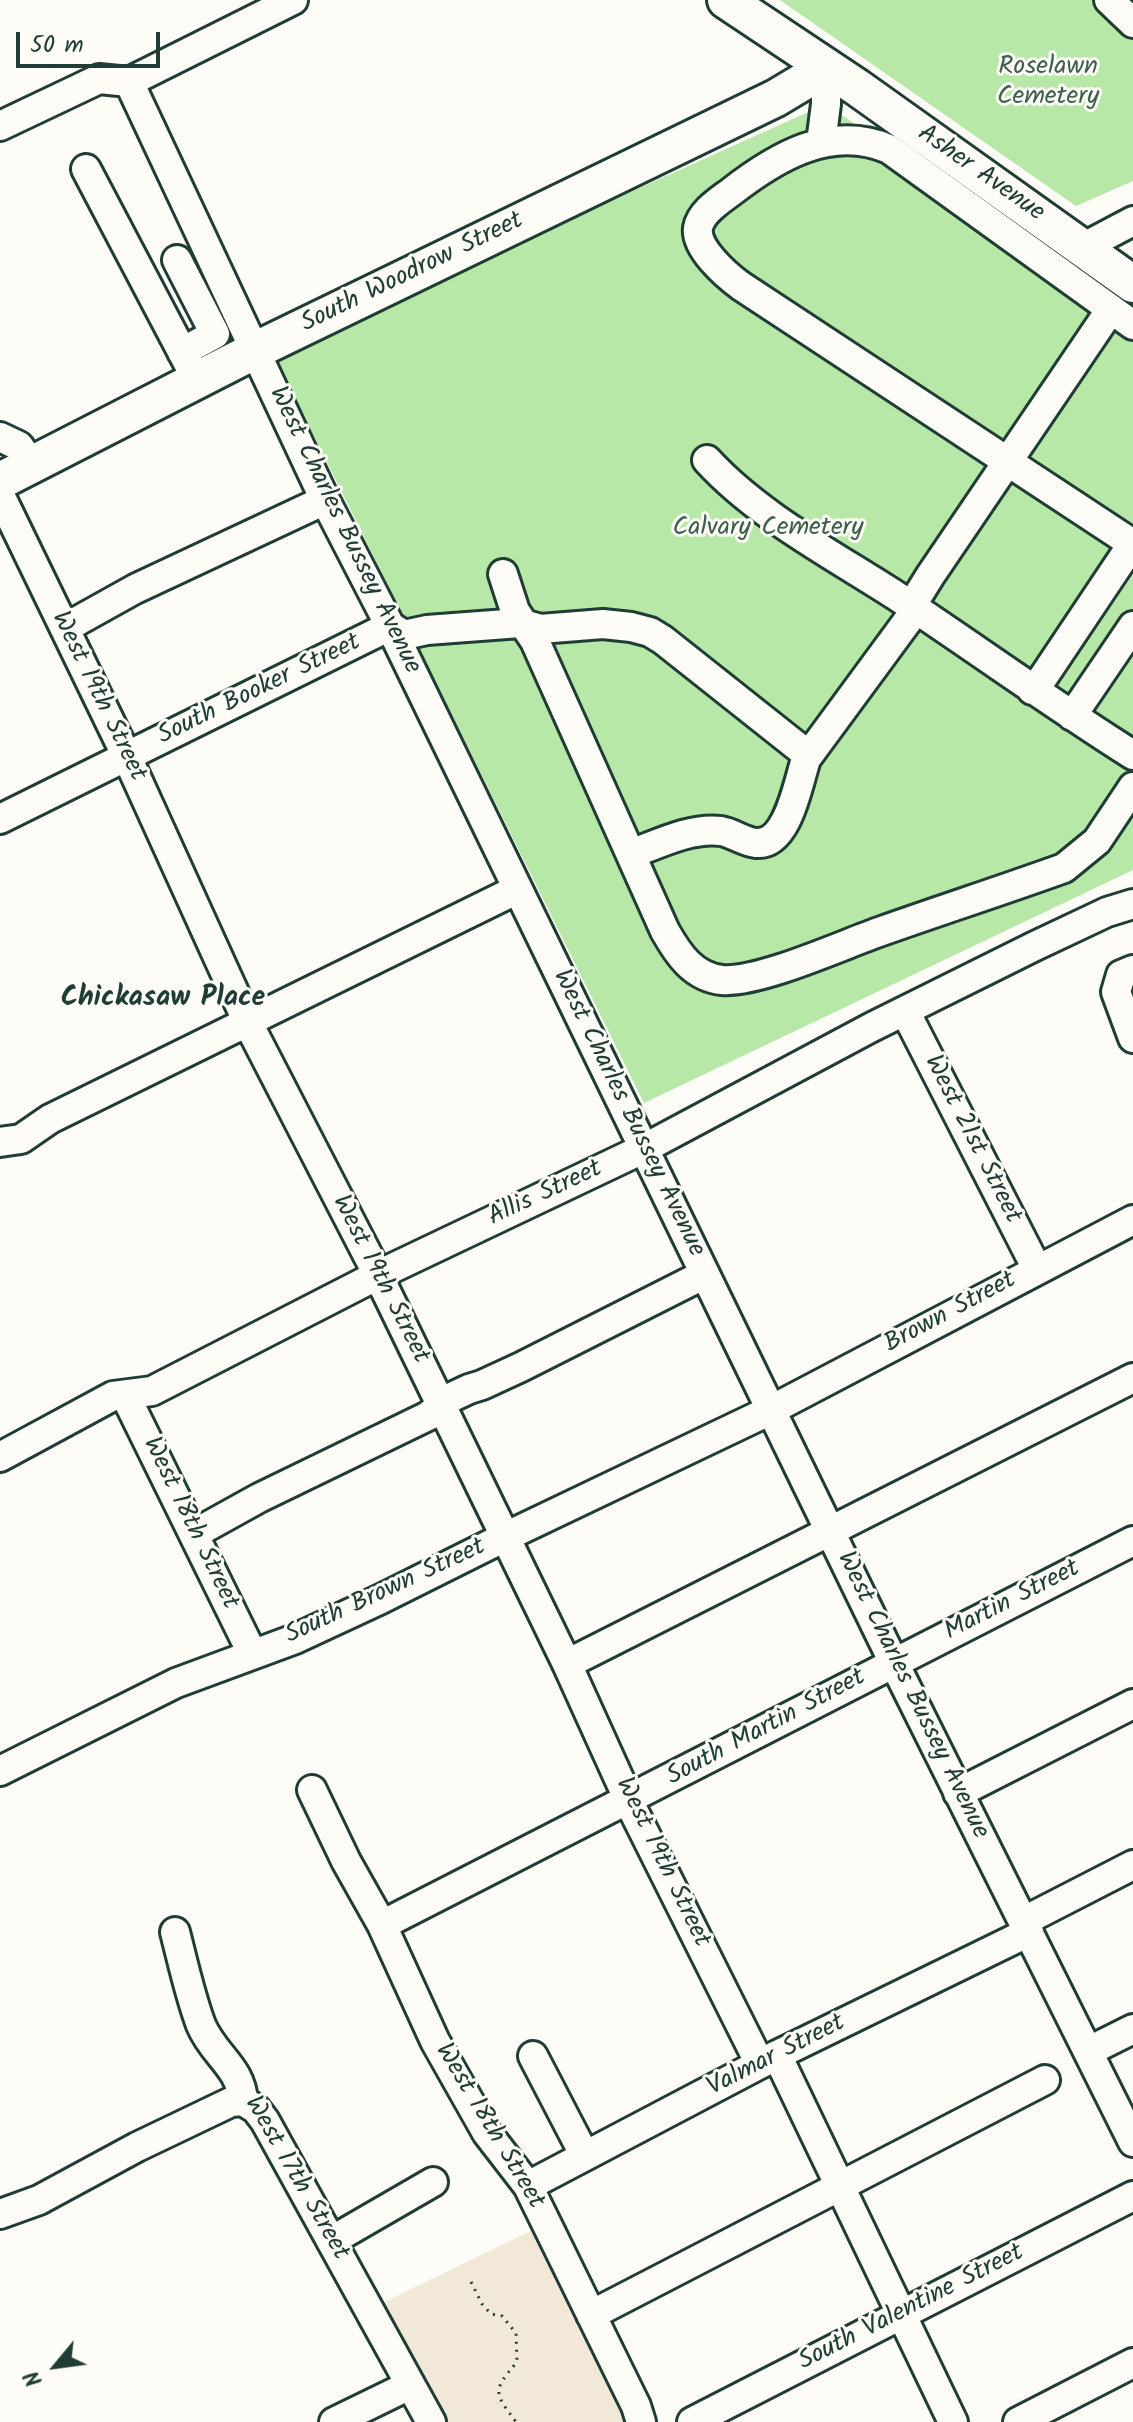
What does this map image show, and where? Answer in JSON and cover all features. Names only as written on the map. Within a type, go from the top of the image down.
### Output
[{"type":"main road","name":"Asher Avenue","points":[[726,0],[1082,248],[1126,306]]},
{"type":"main road","name":"South Woodrow Street","points":[[0,481],[190,366],[254,351],[776,98],[826,68]]},
{"type":"street","points":[[0,126],[99,79],[129,82],[293,0]]},
{"type":"street","points":[[1109,0],[1133,23]]},
{"type":"street","points":[[821,143],[826,68]]},
{"type":"street","name":"West Charles Bussey Avenue","points":[[129,82],[325,500],[390,626],[894,1663],[1133,2142]]},
{"type":"street","points":[[631,854],[677,837],[705,831],[722,831],[755,843],[771,841],[781,832],[806,759],[909,619],[930,576],[1008,461],[1126,306],[889,149],[861,141],[821,143],[778,159],[710,209],[698,227],[705,249],[721,270],[741,286],[1008,461],[1133,544],[1032,690]]},
{"type":"street","points":[[86,169],[190,366],[215,334],[177,260]]},
{"type":"street","points":[[1082,248],[1133,221]]},
{"type":"street","points":[[0,437],[19,446],[31,464]]},
{"type":"street","points":[[707,460],[761,507],[1133,755]]},
{"type":"street","name":"West 19th Street","points":[[0,495],[127,757],[248,1023],[378,1275],[567,1664],[629,1801],[840,2185],[953,2422]]},
{"type":"street","points":[[65,628],[135,589],[325,500]]},
{"type":"street","points":[[503,574],[520,623],[535,641],[665,931],[680,957],[692,968],[710,977],[737,979],[787,966],[1064,868],[1097,841],[1133,787]]},
{"type":"street","points":[[390,626],[404,635],[427,630],[520,623],[540,629],[603,624],[650,632],[680,652],[803,751],[806,759]]},
{"type":"street","name":"South Booker Street","points":[[0,819],[390,626]]},
{"type":"street","points":[[1072,716],[1133,626]]},
{"type":"street","points":[[0,1142],[21,1139],[50,1119],[516,890]]},
{"type":"street","name":"Allis Street","points":[[0,1457],[113,1396],[152,1391],[378,1275],[645,1148],[724,1104],[1066,931],[1133,904]]},
{"type":"street","points":[[1133,970],[1121,975],[1116,992],[1133,1038]]},
{"type":"street","name":"West 21st Street","points":[[905,1011],[1037,1269]]},
{"type":"street","name":"Brown Street","points":[[771,1410],[1133,1220]]},
{"type":"street","points":[[194,1534],[259,1498],[428,1416],[469,1389],[521,1367],[705,1274]]},
{"type":"street","points":[[567,1664],[1133,1378]]},
{"type":"street","name":"West 18th Street","points":[[125,1395],[252,1653]]},
{"type":"street","name":"South Brown Street","points":[[0,1771],[176,1683],[295,1639],[381,1599],[771,1410]]},
{"type":"street","name":"Martin Street","points":[[894,1663],[1133,1541]]},
{"type":"street","name":"South Martin Street","points":[[382,1925],[894,1663]]},
{"type":"street","points":[[958,1793],[1133,1704]]},
{"type":"street","name":"West 18th Street","points":[[312,1790],[346,1861],[382,1925],[435,2041],[479,2120],[528,2186],[636,2406],[641,2422]]},
{"type":"street","name":"Valmar Street","points":[[528,2186],[1027,1927],[1133,1865]]},
{"type":"street","name":"West 17th Street","points":[[175,1932],[201,2023],[210,2043],[240,2079],[243,2101],[256,2109],[265,2121],[431,2422]]},
{"type":"street","points":[[1089,2051],[1133,2029]]},
{"type":"street","points":[[533,2056],[585,2156]]},
{"type":"street","points":[[591,2315],[1045,2080]]},
{"type":"street","points":[[0,2214],[39,2200],[137,2147],[231,2102],[243,2101]]},
{"type":"street","points":[[331,2241],[433,2182]]},
{"type":"street","name":"South Valentine Street","points":[[692,2422],[1133,2196]]},
{"type":"street","points":[[1018,2422],[1133,2363]]},
{"type":"street","points":[[334,2422],[410,2385]]},
{"type":"path","points":[[471,2282],[482,2304],[491,2314],[502,2316],[516,2333],[517,2362],[497,2394],[516,2422]]},
{"type":"shaded area","points":[[547,2223],[641,2422],[429,2422],[370,2309]]},
{"type":"green space","name":"Roselawn Cemetery","points":[[780,0],[1133,0],[1133,181],[1076,206]]},
{"type":"green space","name":"Calvary Cemetery","points":[[826,104],[1133,318],[1133,870],[644,1103],[273,353]]},
{"type":"district","name":"Chickasaw Place","points":[[163,1000]]}]
